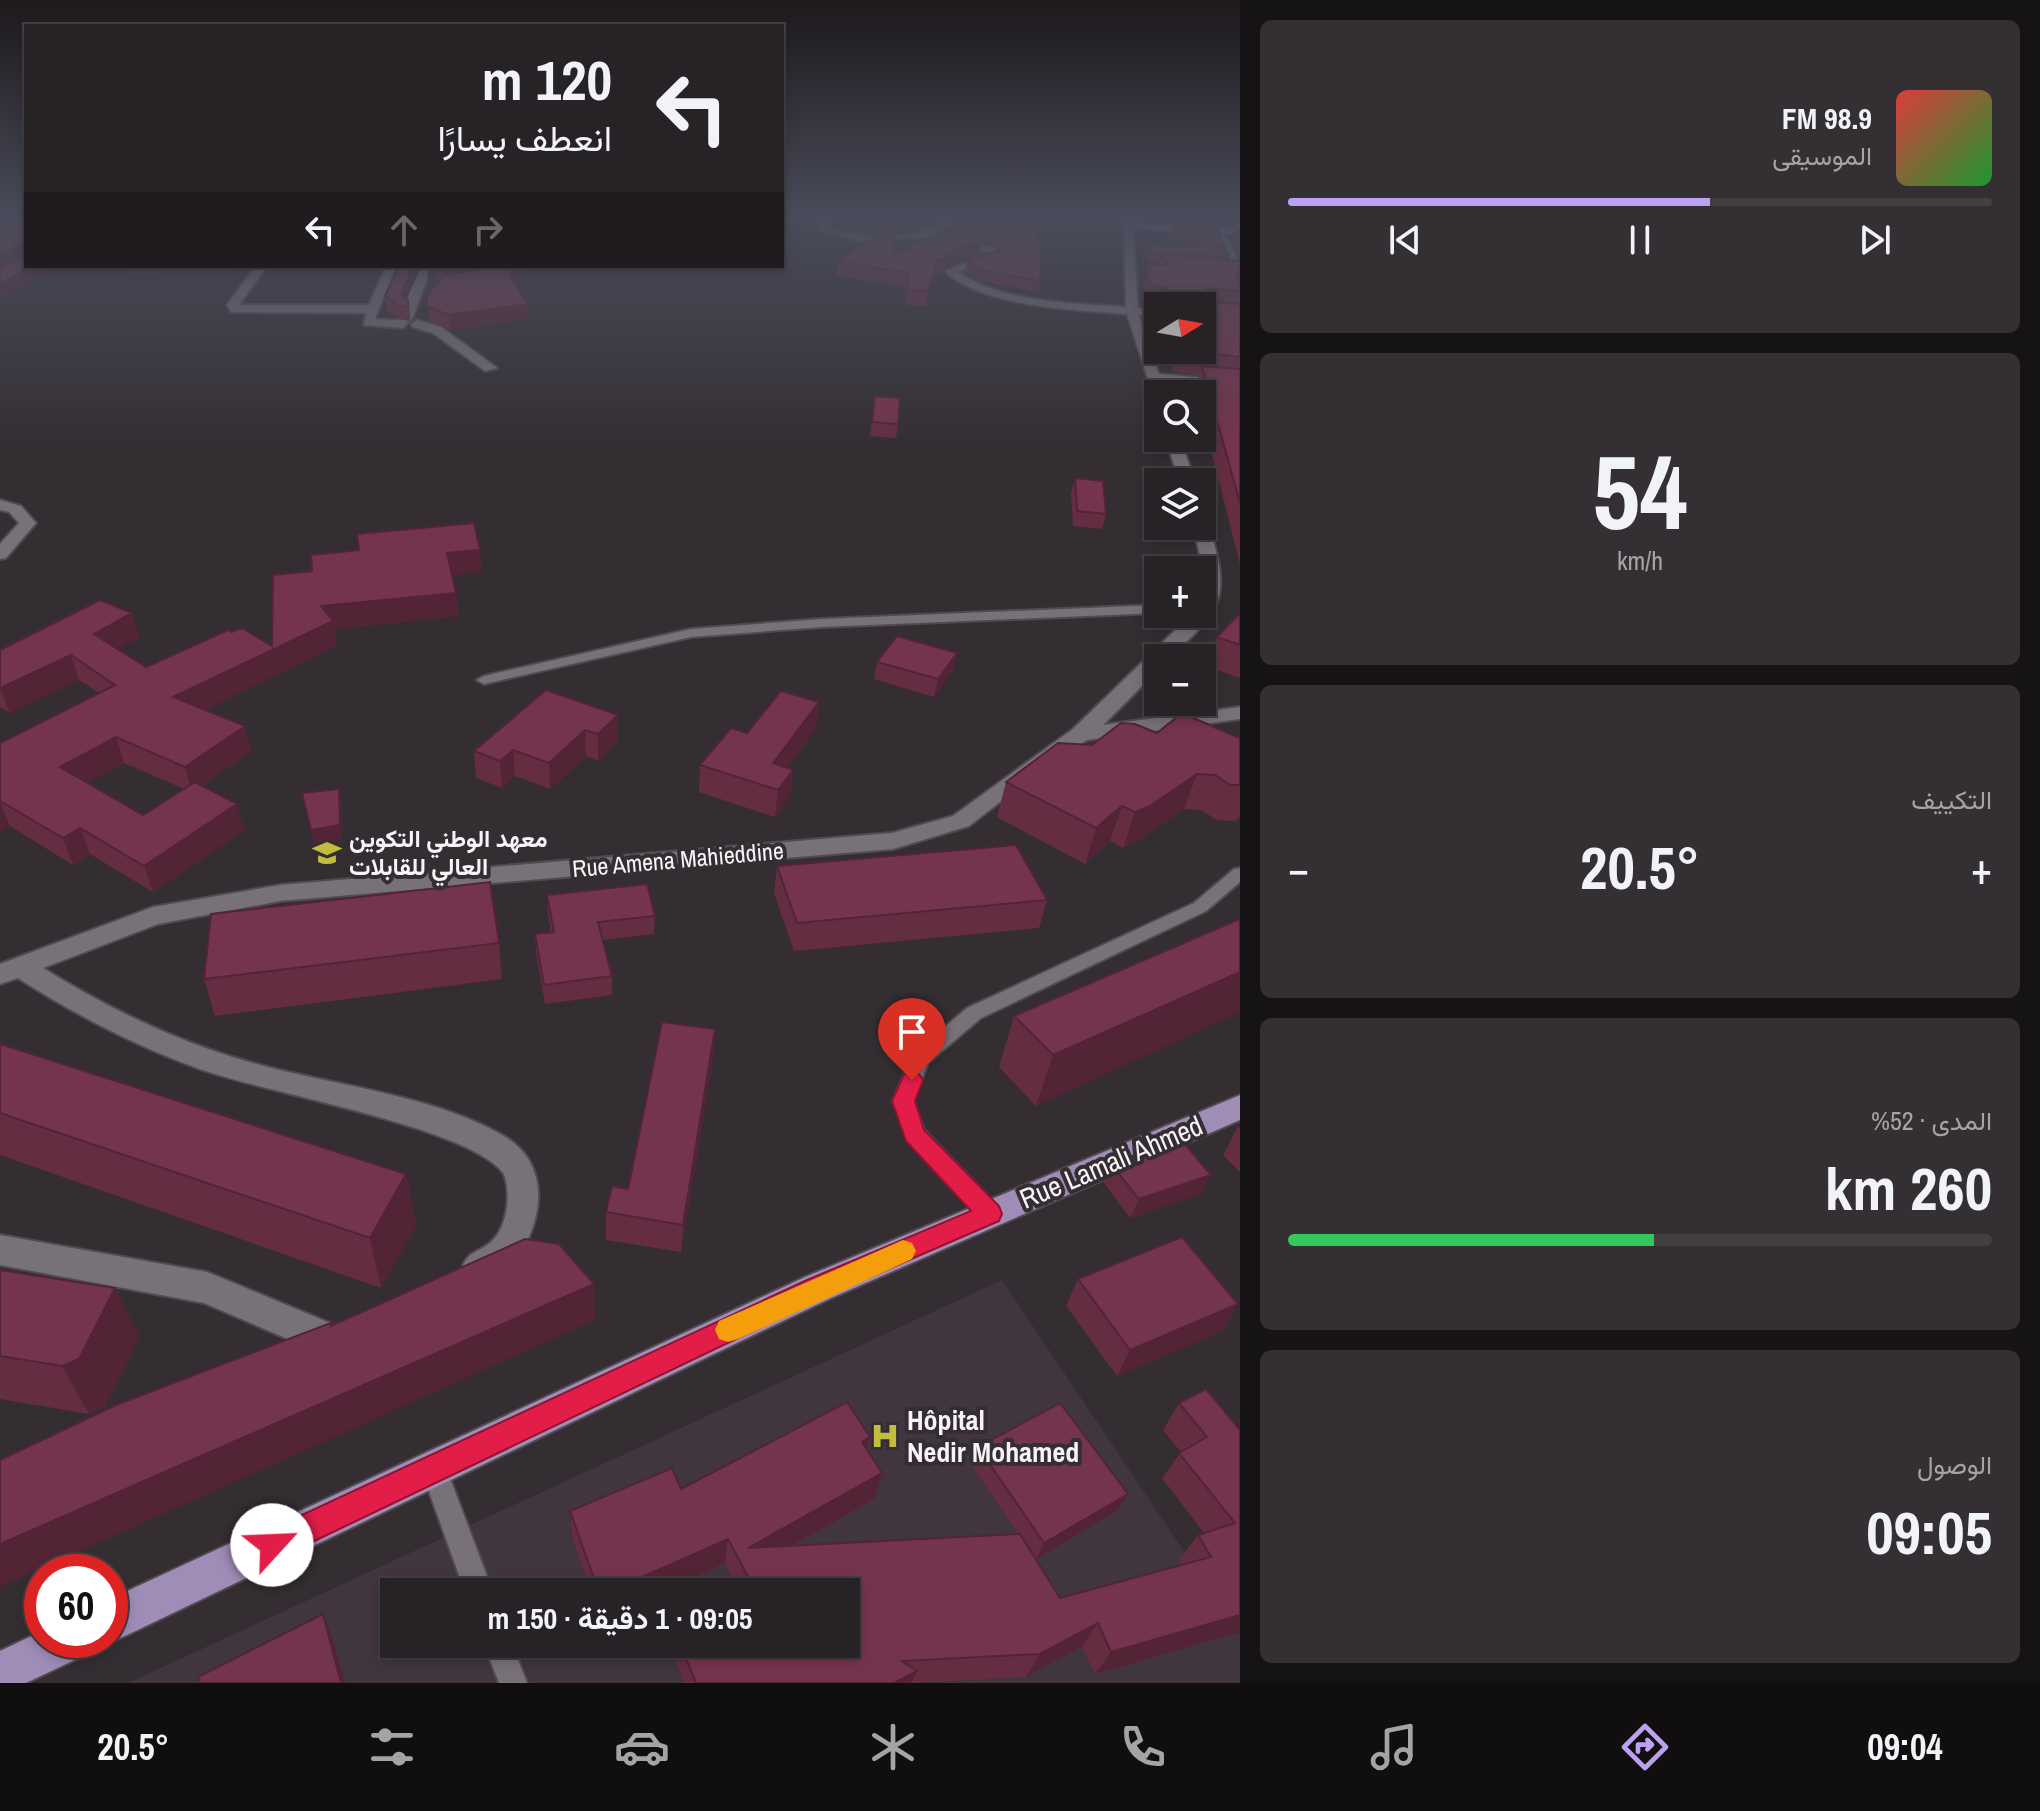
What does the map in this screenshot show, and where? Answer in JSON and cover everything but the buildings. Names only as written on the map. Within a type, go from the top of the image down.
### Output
[{"type":"main road","name":"Rue Lamali Ahmed","points":[[128,1613],[817,1288],[1240,1107]]},
{"type":"main road","points":[[0,1673],[32,1658]]},
{"type":"street","points":[[242,294],[233,305],[235,309],[373,309]]},
{"type":"street","points":[[379,294],[368,322],[411,322],[437,330],[490,368]]},
{"type":"street","points":[[411,322],[407,317],[416,294]]},
{"type":"street","points":[[411,322],[431,294]]},
{"type":"street","points":[[1013,294],[1144,312]]},
{"type":"street","points":[[1132,294],[1132,311],[1153,378],[1240,385]]},
{"type":"street","points":[[0,505],[15,509],[28,523],[0,554]]},
{"type":"street","points":[[1171,644],[1186,628]]},
{"type":"street","points":[[1081,734],[1144,672]]},
{"type":"street","name":"Rue Amena Mahieddine","points":[[10,970],[153,916],[280,893],[893,841],[961,821],[1032,766],[1081,734],[1240,713]]},
{"type":"street","points":[[10,970],[152,1041],[241,1072],[476,1135],[512,1159],[523,1186],[524,1210],[504,1252],[453,1280]]},
{"type":"street","points":[[0,1250],[207,1288],[332,1331],[280,1357]]},
{"type":"lane","points":[[484,680],[691,633],[822,623],[1144,610]]},
{"type":"lane","points":[[990,1214],[915,1135],[903,1101],[920,1059],[974,1013],[1200,907],[1240,873]]},
{"type":"lane","points":[[434,1469],[474,1578]]},
{"type":"lane","points":[[503,1658],[513,1683]]},
{"type":"shaded area","name":"Hôpital Nedir Mohamed","points":[[1002,1280],[1240,1635],[1240,1683],[128,1683]]},
{"type":"slow traffic","points":[[728,1330],[903,1251]]},
{"type":"place","name":"معهد الوطني التكوين العالي للقابلات","points":[[327,853]]},
{"type":"place","name":"Hôpital Nedir Mohamed","points":[[885,1436]]},
{"type":"route","points":[[272,1545],[817,1288],[990,1214],[915,1135],[903,1101],[912,1080]]}]
